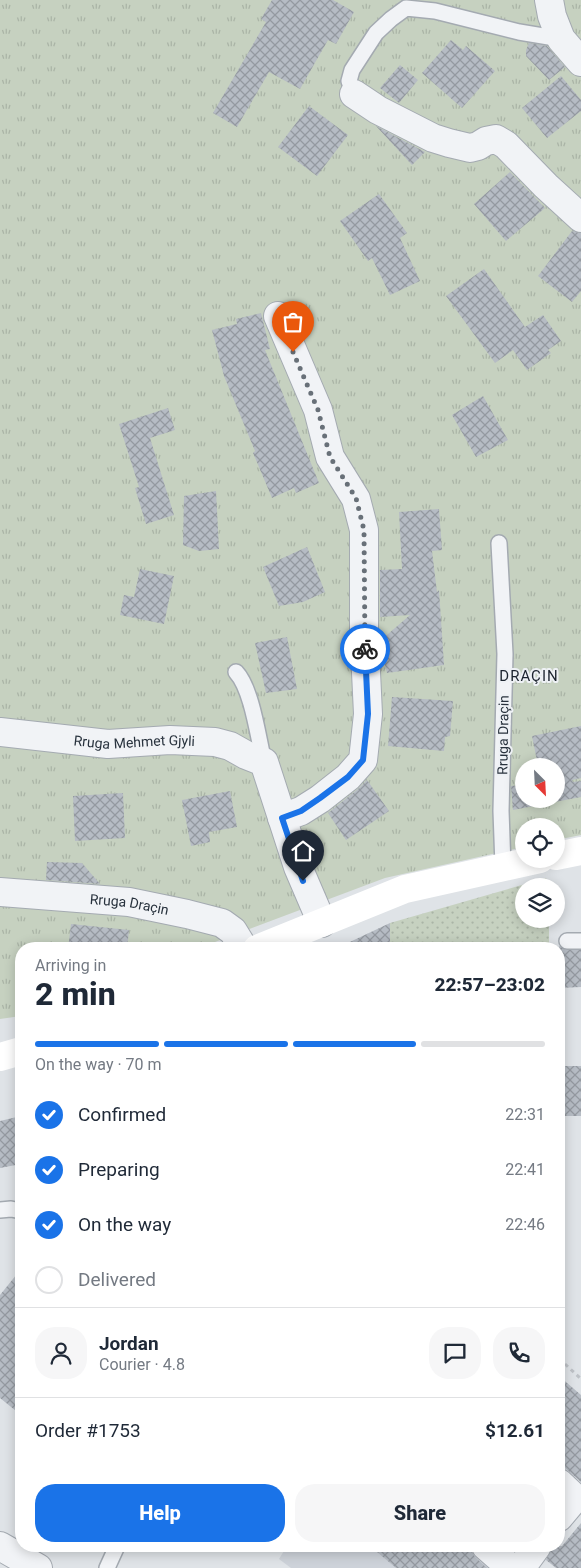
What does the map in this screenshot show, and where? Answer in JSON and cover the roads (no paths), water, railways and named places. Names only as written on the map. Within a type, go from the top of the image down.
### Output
[{"type":"main road","points":[[565,854],[581,851]]},
{"type":"main road","points":[[274,942],[404,889],[515,864]]},
{"type":"main road","points":[[0,1057],[15,1053]]},
{"type":"street","points":[[549,0],[552,16],[561,39],[581,62]]},
{"type":"street","points":[[354,94],[378,110],[433,138],[470,148],[496,139],[506,145],[518,159],[581,218]]},
{"type":"street","points":[[278,316],[318,410],[330,457],[356,498],[364,530],[364,630],[368,714],[363,760],[348,777],[320,798],[301,811],[282,818]]},
{"type":"street","name":"Rruga Mehmet Gjyli","points":[[0,732],[108,744],[170,740],[215,742],[230,746],[264,762]]},
{"type":"street","points":[[264,762],[298,867],[322,923]]},
{"type":"street","name":"Rruga Draçin","points":[[0,892],[129,902],[187,914],[222,922],[233,931],[240,942]]},
{"type":"street","points":[[565,1489],[575,1498],[565,1510]]},
{"type":"street","points":[[0,1546],[38,1568]]},
{"type":"street","points":[[493,1552],[510,1568]]},
{"type":"street","points":[[521,1568],[532,1552]]},
{"type":"lane","points":[[354,94],[348,81],[352,70],[376,33],[406,8],[435,10],[519,32],[561,39]]},
{"type":"lane","name":"Rruga Draçin","points":[[499,543],[505,654],[501,811],[502,866]]},
{"type":"lane","points":[[236,672],[242,678],[247,691],[264,762]]},
{"type":"lane","points":[[0,1210],[15,1210]]},
{"type":"lane","points":[[107,1568],[114,1552]]},
{"type":"district","name":"DRAÇIN","points":[[529,676]]}]
